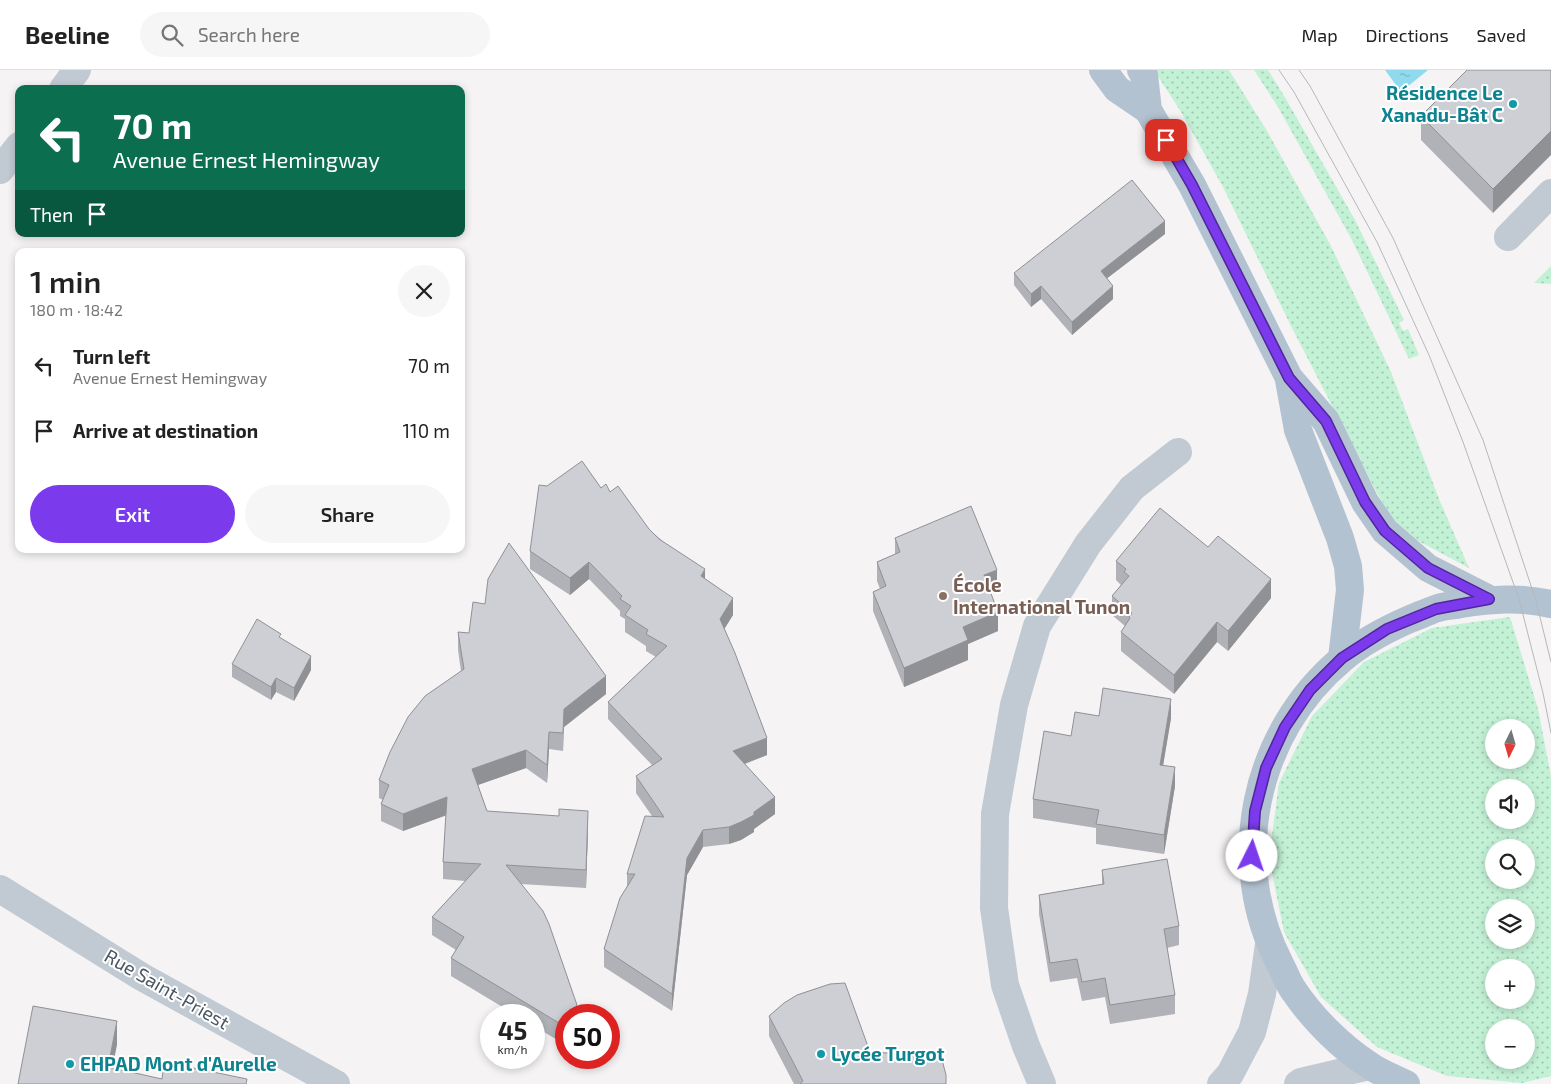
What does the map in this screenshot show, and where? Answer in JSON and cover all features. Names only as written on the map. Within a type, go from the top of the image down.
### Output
[{"type":"main road","points":[[1103,70],[1117,89],[1148,110]]},
{"type":"main road","points":[[1141,70],[1144,75],[1148,110],[1192,185],[1289,378],[1326,421],[1365,502],[1385,531],[1428,568],[1489,599]]},
{"type":"main road","points":[[1289,378],[1298,430],[1340,538],[1348,566],[1350,590],[1342,658]]},
{"type":"main road","points":[[1406,1084],[1369,1066],[1328,1032],[1294,991],[1269,944],[1257,901],[1252,856],[1255,811],[1266,768],[1285,727],[1310,690],[1342,658],[1387,629],[1436,609],[1489,599],[1519,599],[1551,604]]},
{"type":"street","points":[[66,85],[77,70]]},
{"type":"street","points":[[0,170],[15,151]]},
{"type":"street","points":[[1508,237],[1551,193]]},
{"type":"street","points":[[1042,1084],[1026,1046],[1005,985],[994,908],[994,814],[1014,705],[1037,626],[1088,544],[1132,488],[1178,452]]},
{"type":"street","name":"Rue Saint-Priest","points":[[0,889],[142,977],[336,1084]]},
{"type":"street","points":[[1221,1084],[1230,1074],[1252,1032],[1262,994],[1269,944]]},
{"type":"street","points":[[1298,1084],[1369,1066]]},
{"type":"green space","points":[[1154,70],[1229,70],[1267,131],[1331,246],[1391,372],[1439,499],[1469,568],[1409,536],[1394,521],[1377,493],[1291,326],[1223,187],[1181,112]]},
{"type":"green space","points":[[1254,70],[1268,70],[1286,99],[1355,220],[1404,320],[1399,323],[1403,331],[1408,329],[1419,355],[1409,359],[1352,240],[1278,107]]},
{"type":"green space","points":[[1551,266],[1551,284],[1534,283]]},
{"type":"green space","points":[[1510,617],[1538,709],[1551,776],[1551,1076],[1522,1083],[1447,1076],[1377,1047],[1321,997],[1284,932],[1269,858],[1279,783],[1312,716],[1364,662],[1432,628]]},
{"type":"water","points":[[1385,70],[1428,70],[1401,92]]},
{"type":"building","name":"Résidence Le Xanadu-Bât C","points":[[1467,70],[1551,70],[1551,131],[1493,189],[1421,116]]},
{"type":"building","points":[[1132,180],[1165,221],[1101,271],[1113,286],[1072,322],[1041,286],[1031,294],[1014,273]]},
{"type":"building","points":[[582,461],[601,488],[606,484],[610,492],[618,486],[649,529],[659,539],[705,569],[701,576],[733,598],[720,619],[767,738],[733,751],[775,797],[754,812],[754,815],[741,822],[729,827],[703,830],[687,858],[672,994],[604,949],[620,898],[635,874],[627,874],[645,816],[664,817],[636,776],[662,759],[608,702],[667,646],[646,634],[648,630],[625,615],[631,606],[620,599],[622,596],[589,562],[570,578],[530,551],[539,485],[547,486]]},
{"type":"building","points":[[971,506],[997,570],[984,575],[998,612],[963,627],[968,640],[904,668],[873,592],[886,586],[877,562],[900,552],[895,538]]},
{"type":"building","points":[[1160,508],[1208,547],[1218,536],[1271,579],[1228,631],[1217,622],[1174,675],[1121,632],[1132,613],[1112,596],[1129,576],[1124,572],[1126,569],[1116,561]]},
{"type":"building","points":[[509,543],[606,676],[564,709],[563,733],[549,732],[547,765],[526,750],[472,769],[487,811],[559,816],[559,809],[588,811],[586,870],[506,865],[543,911],[577,1004],[555,1004],[555,1021],[545,1015],[545,1004],[527,1004],[451,958],[464,937],[432,917],[481,864],[443,862],[447,797],[403,814],[381,804],[389,785],[379,780],[390,752],[408,717],[425,696],[464,669],[458,632],[469,633],[473,602],[485,604],[488,579]]},
{"type":"building","points":[[257,619],[281,634],[279,637],[311,656],[294,688],[276,678],[271,687],[232,664]]},
{"type":"building","points":[[1103,688],[1171,699],[1160,765],[1175,767],[1164,835],[1096,824],[1099,810],[1033,799],[1044,731],[1071,736],[1075,712],[1099,716]]},
{"type":"building","points":[[1167,859],[1179,926],[1164,929],[1175,995],[1110,1005],[1105,978],[1082,982],[1077,959],[1050,963],[1039,895],[1104,884],[1102,870]]},
{"type":"building","name":"Lycée Turgot","points":[[845,983],[870,1052],[941,1056],[946,1075],[946,1084],[800,1084],[803,1081],[769,1016],[797,995],[830,984]]},
{"type":"building","points":[[33,1006],[117,1021],[108,1067],[162,1079],[164,1062],[247,1079],[246,1084],[18,1084]]},
{"type":"tram line","points":[[1279,70],[1294,92],[1377,242],[1429,355],[1463,442],[1519,599],[1543,693],[1551,733]]},
{"type":"tram line","points":[[1299,70],[1310,86],[1393,238],[1483,440],[1536,601],[1551,662]]},
{"type":"place","name":"Résidence Le Xanadu-Bât C","points":[[1513,104]]},
{"type":"place","name":"École International Tunon","points":[[943,596]]},
{"type":"place","name":"Lycée Turgot","points":[[821,1054]]},
{"type":"place","name":"EHPAD Mont d'Aurelle","points":[[70,1064]]},
{"type":"route","points":[[1166,140],[1192,185],[1289,378],[1326,421],[1365,502],[1385,531],[1428,568],[1489,599],[1436,609],[1387,629],[1342,658],[1310,690],[1285,727],[1266,768],[1255,811],[1252,856]]}]
